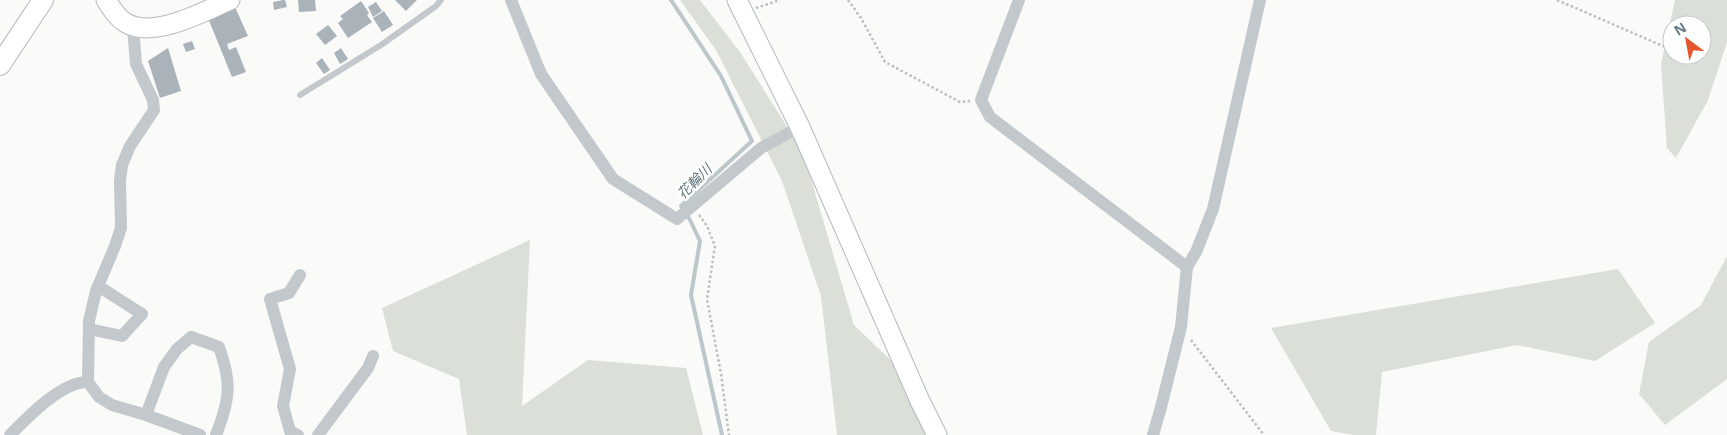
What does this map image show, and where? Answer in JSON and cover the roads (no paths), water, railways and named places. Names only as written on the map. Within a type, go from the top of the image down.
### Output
[{"type":"main road","points":[[0,65],[43,0]]},
{"type":"street","points":[[106,0],[114,13],[124,22],[133,26],[160,27],[184,20],[230,0]]},
{"type":"street","points":[[511,0],[541,74],[613,179],[677,219],[761,148],[800,127]]},
{"type":"street","points":[[1019,0],[981,100],[990,117],[1187,267]]},
{"type":"street","points":[[1153,435],[1162,407],[1181,328],[1187,267],[1196,252],[1213,210],[1260,0]]},
{"type":"street","points":[[740,6],[800,127],[920,401],[937,435]]},
{"type":"street","points":[[133,26],[136,64],[153,100],[154,110],[130,146],[122,165],[120,228],[115,246],[98,286],[89,321],[88,382],[99,397],[112,405],[146,415],[200,435]]},
{"type":"street","points":[[298,435],[290,431],[282,406],[290,369],[270,299],[289,293],[300,275]]},
{"type":"street","points":[[89,329],[122,336],[142,314],[98,286]]},
{"type":"street","points":[[146,415],[164,367],[177,349],[191,336],[218,346],[223,358],[229,394],[223,418],[216,435]]},
{"type":"street","points":[[318,435],[368,368],[373,356]]},
{"type":"street","points":[[10,435],[58,393],[79,382],[88,382]]},
{"type":"lane","points":[[300,95],[381,44],[436,6],[441,0]]},
{"type":"waterway","name":"花輪川","points":[[671,0],[721,76],[752,141],[681,206],[700,241],[691,295],[722,435]]}]
